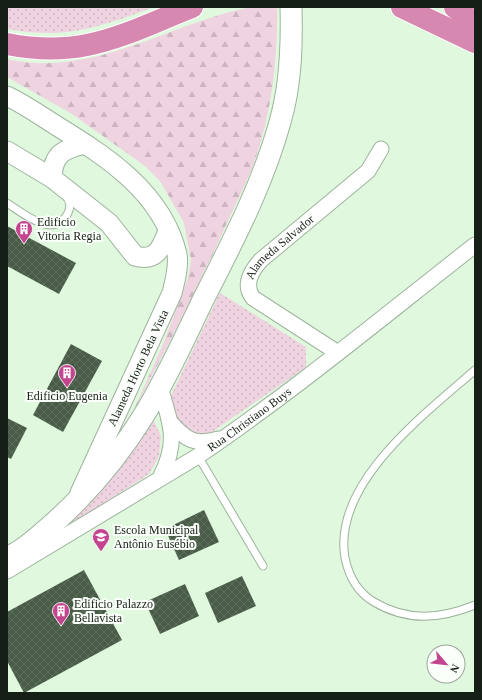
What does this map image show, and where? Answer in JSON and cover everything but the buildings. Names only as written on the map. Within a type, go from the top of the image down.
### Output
[{"type":"highway","points":[[7,44],[18,46],[64,48],[88,45],[192,7]]},
{"type":"highway","points":[[402,7],[475,42]]},
{"type":"highway","points":[[455,7],[475,24]]},
{"type":"main road","points":[[8,561],[59,518],[77,500],[128,439],[160,387],[219,270],[266,168],[281,120],[288,82],[292,33],[291,7]]},
{"type":"street","name":"Alameda Horto Bela Vista","points":[[7,96],[85,144],[135,181],[150,198],[168,231],[177,255],[177,275],[172,293],[77,500]]},
{"type":"street","points":[[52,178],[53,168],[62,152],[68,147],[85,144]]},
{"type":"street","name":"Alameda Salvador","points":[[338,353],[253,298],[249,294],[249,278],[252,270],[261,260],[368,171],[381,149]]},
{"type":"street","points":[[7,151],[52,178],[109,223],[135,256],[149,258],[158,253],[168,231]]},
{"type":"street","name":"Rua Christiano Buys","points":[[8,561],[160,478],[225,438],[338,353],[475,245]]},
{"type":"street","points":[[160,387],[170,422],[173,441],[170,456],[160,478]]},
{"type":"street","points":[[170,422],[181,434],[199,443],[225,438]]},
{"type":"lane","points":[[7,203],[44,226],[56,225],[64,220],[70,210],[69,200],[52,178]]},
{"type":"lane","points":[[475,370],[404,434],[382,457],[356,497],[345,525],[343,547],[347,570],[356,588],[370,600],[387,610],[410,616],[431,617],[456,612],[475,605]]},
{"type":"lane","points":[[198,456],[263,566]]},
{"type":"green space","points":[[7,7],[154,7],[99,26],[82,30],[48,33],[7,29]]},
{"type":"green space","points":[[252,7],[277,7],[276,49],[272,90],[264,131],[251,171],[207,267],[131,416],[164,342],[188,278],[191,260],[184,223],[160,181],[145,166],[72,114],[7,77],[7,59],[39,63],[70,61],[101,55],[221,14]]},
{"type":"green space","points":[[220,293],[306,347],[306,367],[209,434],[195,437],[177,426],[168,402]]},
{"type":"green space","points":[[151,415],[161,436],[159,456],[149,474],[50,538]]},
{"type":"place","name":"Edificio Vitoria Regia","points":[[24,244]]},
{"type":"place","name":"Edificio Eugenia","points":[[67,388]]},
{"type":"place","name":"Escola Municipal Antônio Eusébio","points":[[101,552]]},
{"type":"place","name":"Edificio Palazzo Bellavista","points":[[61,626]]}]
